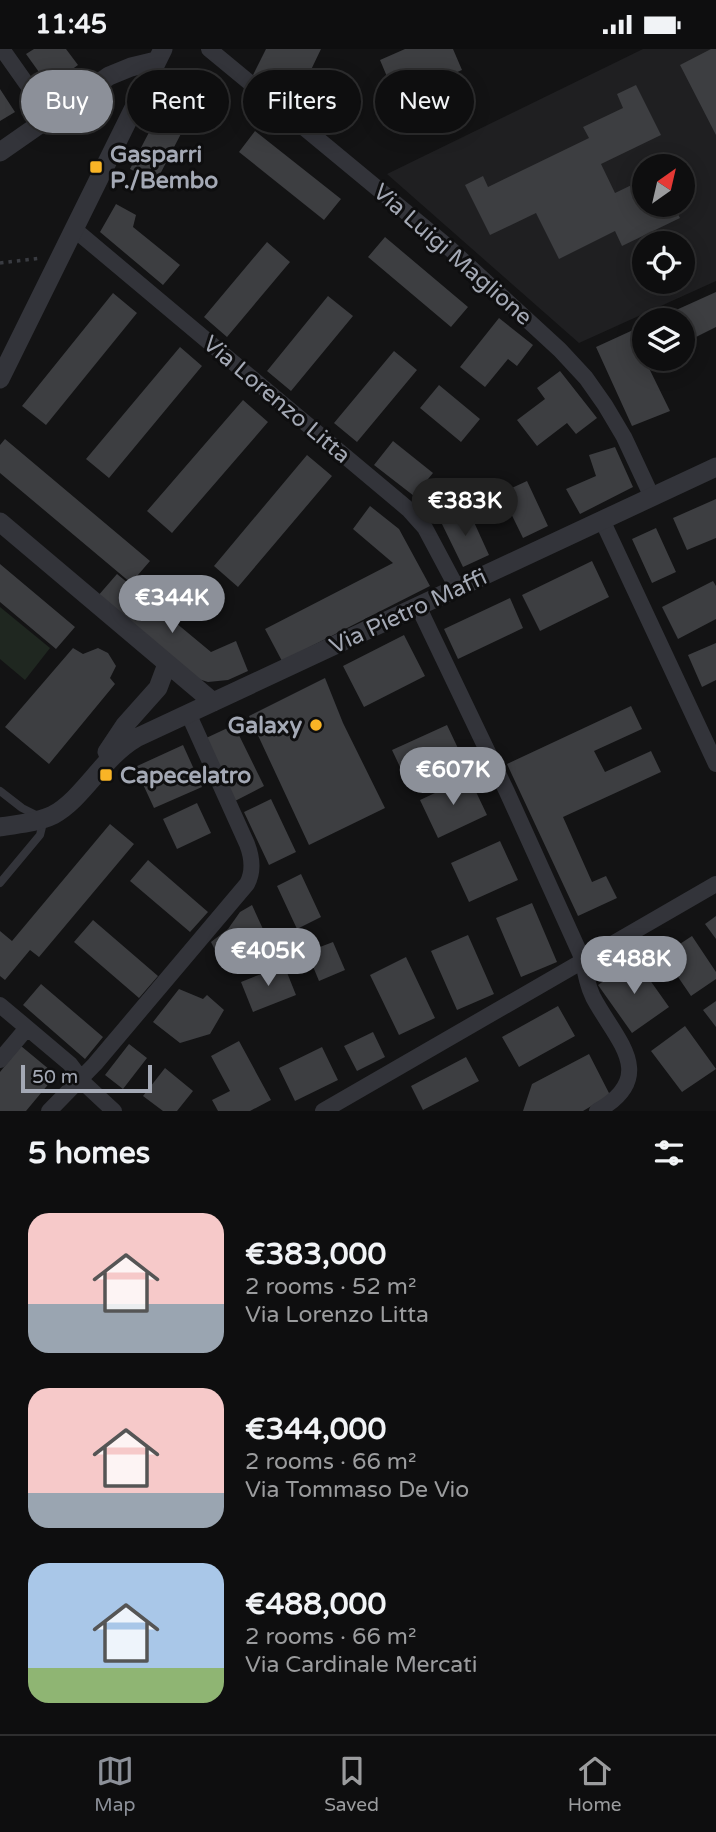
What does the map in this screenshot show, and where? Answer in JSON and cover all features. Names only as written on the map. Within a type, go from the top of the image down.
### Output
[{"type":"street","name":"Via Luigi Maglione","points":[[209,49],[447,246],[575,365],[610,413],[629,446],[652,497]]},
{"type":"street","points":[[1,50],[21,77]]},
{"type":"street","points":[[113,75],[159,55]]},
{"type":"street","points":[[0,379],[159,55]]},
{"type":"street","points":[[0,152],[27,133]]},
{"type":"street","name":"Via Lorenzo Litta","points":[[74,229],[408,509],[425,528],[457,588]]},
{"type":"street","name":"Via Pietro Maffi","points":[[96,773],[128,742],[716,467]]},
{"type":"street","points":[[602,520],[716,764]]},
{"type":"street","points":[[0,521],[214,702]]},
{"type":"street","points":[[418,606],[583,960],[585,979],[622,1042],[629,1061],[629,1074],[622,1093],[597,1111]]},
{"type":"street","points":[[0,827],[44,819],[66,805],[96,773],[120,731],[158,688],[167,664]]},
{"type":"street","points":[[50,1111],[104,1053],[251,876],[251,855],[247,844],[188,713]]},
{"type":"street","points":[[323,1111],[716,884]]},
{"type":"street","points":[[0,1006],[72,1067],[114,1111]]},
{"type":"street","points":[[0,1061],[27,1028]]},
{"type":"lane","points":[[0,790],[22,808],[44,819],[40,835],[0,883]]},
{"type":"path","points":[[0,263],[61,255]]},
{"type":"shaded area","points":[[643,49],[716,49],[716,281],[695,291],[695,231],[632,231],[632,294],[687,294],[656,308],[632,308],[632,319],[579,343],[387,174]]},
{"type":"shaded area","points":[[0,607],[50,648],[25,680],[0,659]]},
{"type":"building","points":[[34,49],[66,49],[78,65],[71,70],[38,70],[26,54]]},
{"type":"building","points":[[266,49],[321,49],[311,70],[256,70]]},
{"type":"building","points":[[405,49],[453,49],[462,70],[384,70],[380,60]]},
{"type":"building","points":[[716,49],[716,135],[680,65]]},
{"type":"building","points":[[636,85],[661,135],[601,164],[615,193],[632,185],[632,217],[680,218],[653,231],[632,231],[632,241],[622,246],[615,231],[559,259],[536,213],[490,235],[465,185],[483,176],[488,187],[589,138],[583,127],[623,108],[617,94]]},
{"type":"building","points":[[0,89],[15,112],[0,121]]},
{"type":"building","points":[[149,133],[181,133],[156,182],[130,169]]},
{"type":"building","points":[[253,133],[258,133],[341,199],[324,220],[239,152]]},
{"type":"building","points":[[116,204],[136,215],[133,227],[180,265],[163,285],[100,232]]},
{"type":"building","points":[[385,237],[468,307],[451,327],[368,257]]},
{"type":"building","points":[[267,242],[290,262],[227,337],[204,317]]},
{"type":"building","points":[[716,292],[716,327],[695,338],[695,308],[681,308]]},
{"type":"building","points":[[113,293],[137,313],[46,425],[22,406]]},
{"type":"building","points":[[328,296],[353,316],[291,391],[267,371]]},
{"type":"building","points":[[499,318],[533,345],[517,366],[508,359],[485,387],[460,367]]},
{"type":"building","points":[[632,330],[632,371],[650,371],[670,411],[632,426],[596,347]]},
{"type":"building","points":[[180,347],[202,366],[109,478],[86,459]]},
{"type":"building","points":[[394,351],[417,370],[357,442],[334,423]]},
{"type":"building","points":[[560,371],[597,418],[576,434],[567,423],[537,446],[517,420],[545,399],[537,388]]},
{"type":"building","points":[[439,385],[480,419],[461,442],[420,408]]},
{"type":"building","points":[[243,400],[268,422],[172,533],[147,511]]},
{"type":"building","points":[[5,439],[150,561],[131,583],[0,473],[0,445]]},
{"type":"building","points":[[393,441],[433,473],[414,496],[374,465]]},
{"type":"building","points":[[615,447],[633,487],[580,514],[566,489],[596,476],[589,455]]},
{"type":"building","points":[[307,455],[332,476],[238,587],[214,566]]},
{"type":"building","points":[[527,481],[548,526],[523,538],[501,493]]},
{"type":"building","points":[[716,499],[716,538],[687,550],[673,518]]},
{"type":"building","points":[[370,506],[399,529],[430,586],[282,661],[265,629],[393,563],[353,529]]},
{"type":"building","points":[[468,509],[489,555],[463,567],[441,522]]},
{"type":"building","points":[[656,528],[676,572],[652,583],[632,539]]},
{"type":"building","points":[[592,561],[609,597],[540,631],[522,595]]},
{"type":"building","points":[[0,564],[75,627],[56,649],[0,602]]},
{"type":"building","points":[[117,574],[211,652],[236,641],[248,671],[228,680],[208,682],[195,678],[97,597]]},
{"type":"building","points":[[713,581],[716,586],[716,619],[678,639],[662,607]]},
{"type":"building","points":[[510,598],[523,628],[458,659],[444,629]]},
{"type":"building","points":[[404,635],[425,676],[364,707],[343,666]]},
{"type":"building","points":[[716,643],[716,680],[702,687],[688,655]]},
{"type":"building","points":[[73,648],[83,654],[98,648],[108,653],[116,666],[110,678],[115,684],[49,764],[5,727]]},
{"type":"building","points":[[325,678],[343,723],[385,808],[309,845],[249,716]]},
{"type":"building","points":[[631,706],[642,729],[594,751],[605,772],[651,751],[661,772],[563,817],[592,882],[606,876],[617,898],[578,916],[507,764]]},
{"type":"building","points":[[234,725],[264,786],[235,801],[204,739]]},
{"type":"building","points":[[447,725],[464,761],[409,786],[392,750]]},
{"type":"building","points":[[183,745],[202,787],[154,808],[135,767]]},
{"type":"building","points":[[469,777],[487,815],[438,838],[420,800]]},
{"type":"building","points":[[271,799],[296,852],[269,865],[244,812]]},
{"type":"building","points":[[197,803],[211,833],[177,849],[163,819]]},
{"type":"building","points":[[110,824],[134,844],[39,957],[30,950],[5,980],[0,976],[0,931],[12,941]]},
{"type":"building","points":[[500,841],[518,880],[469,902],[451,863]]},
{"type":"building","points":[[148,860],[208,912],[190,932],[130,881]]},
{"type":"building","points":[[301,874],[321,917],[297,929],[277,886]]},
{"type":"building","points":[[532,903],[557,962],[521,977],[496,918]]},
{"type":"building","points":[[252,905],[268,940],[220,960],[211,942],[228,929],[240,912]]},
{"type":"building","points":[[716,916],[716,939],[705,924]]},
{"type":"building","points":[[93,920],[158,976],[139,998],[74,942]]},
{"type":"building","points":[[468,935],[494,994],[457,1010],[431,951]]},
{"type":"building","points":[[692,936],[716,972],[716,979],[691,996],[663,955]]},
{"type":"building","points":[[333,942],[345,970],[319,981],[307,952]]},
{"type":"building","points":[[406,957],[435,1018],[399,1035],[370,975]]},
{"type":"building","points":[[635,959],[669,1007],[632,1033],[598,985]]},
{"type":"building","points":[[284,965],[296,995],[253,1012],[241,982]]},
{"type":"building","points":[[41,984],[103,1037],[85,1059],[23,1005]]},
{"type":"building","points":[[179,989],[203,999],[207,995],[224,1010],[210,1034],[180,1043],[153,1022]]},
{"type":"building","points":[[716,1001],[716,1027],[703,1010]]},
{"type":"building","points":[[558,1006],[575,1036],[519,1067],[502,1037]]},
{"type":"building","points":[[685,1026],[716,1069],[682,1092],[651,1051]]},
{"type":"building","points":[[373,1032],[385,1057],[357,1071],[344,1046]]},
{"type":"building","points":[[239,1041],[271,1100],[250,1111],[218,1111],[212,1100],[230,1091],[211,1056]]},
{"type":"building","points":[[129,1044],[147,1058],[123,1089],[105,1075]]},
{"type":"building","points":[[21,1046],[56,1075],[26,1111],[0,1111],[0,1072]]},
{"type":"building","points":[[322,1047],[338,1080],[295,1101],[279,1068]]},
{"type":"building","points":[[589,1054],[610,1095],[583,1111],[523,1111],[532,1084]]},
{"type":"building","points":[[466,1057],[479,1081],[423,1110],[411,1086]]},
{"type":"building","points":[[165,1068],[193,1091],[177,1111],[163,1111],[143,1096]]},
{"type":"place","name":"Gasparri P./Bembo","points":[[96,167]]},
{"type":"place","name":"Galaxy","points":[[316,725]]},
{"type":"place","name":"Capecelatro","points":[[106,775]]}]
